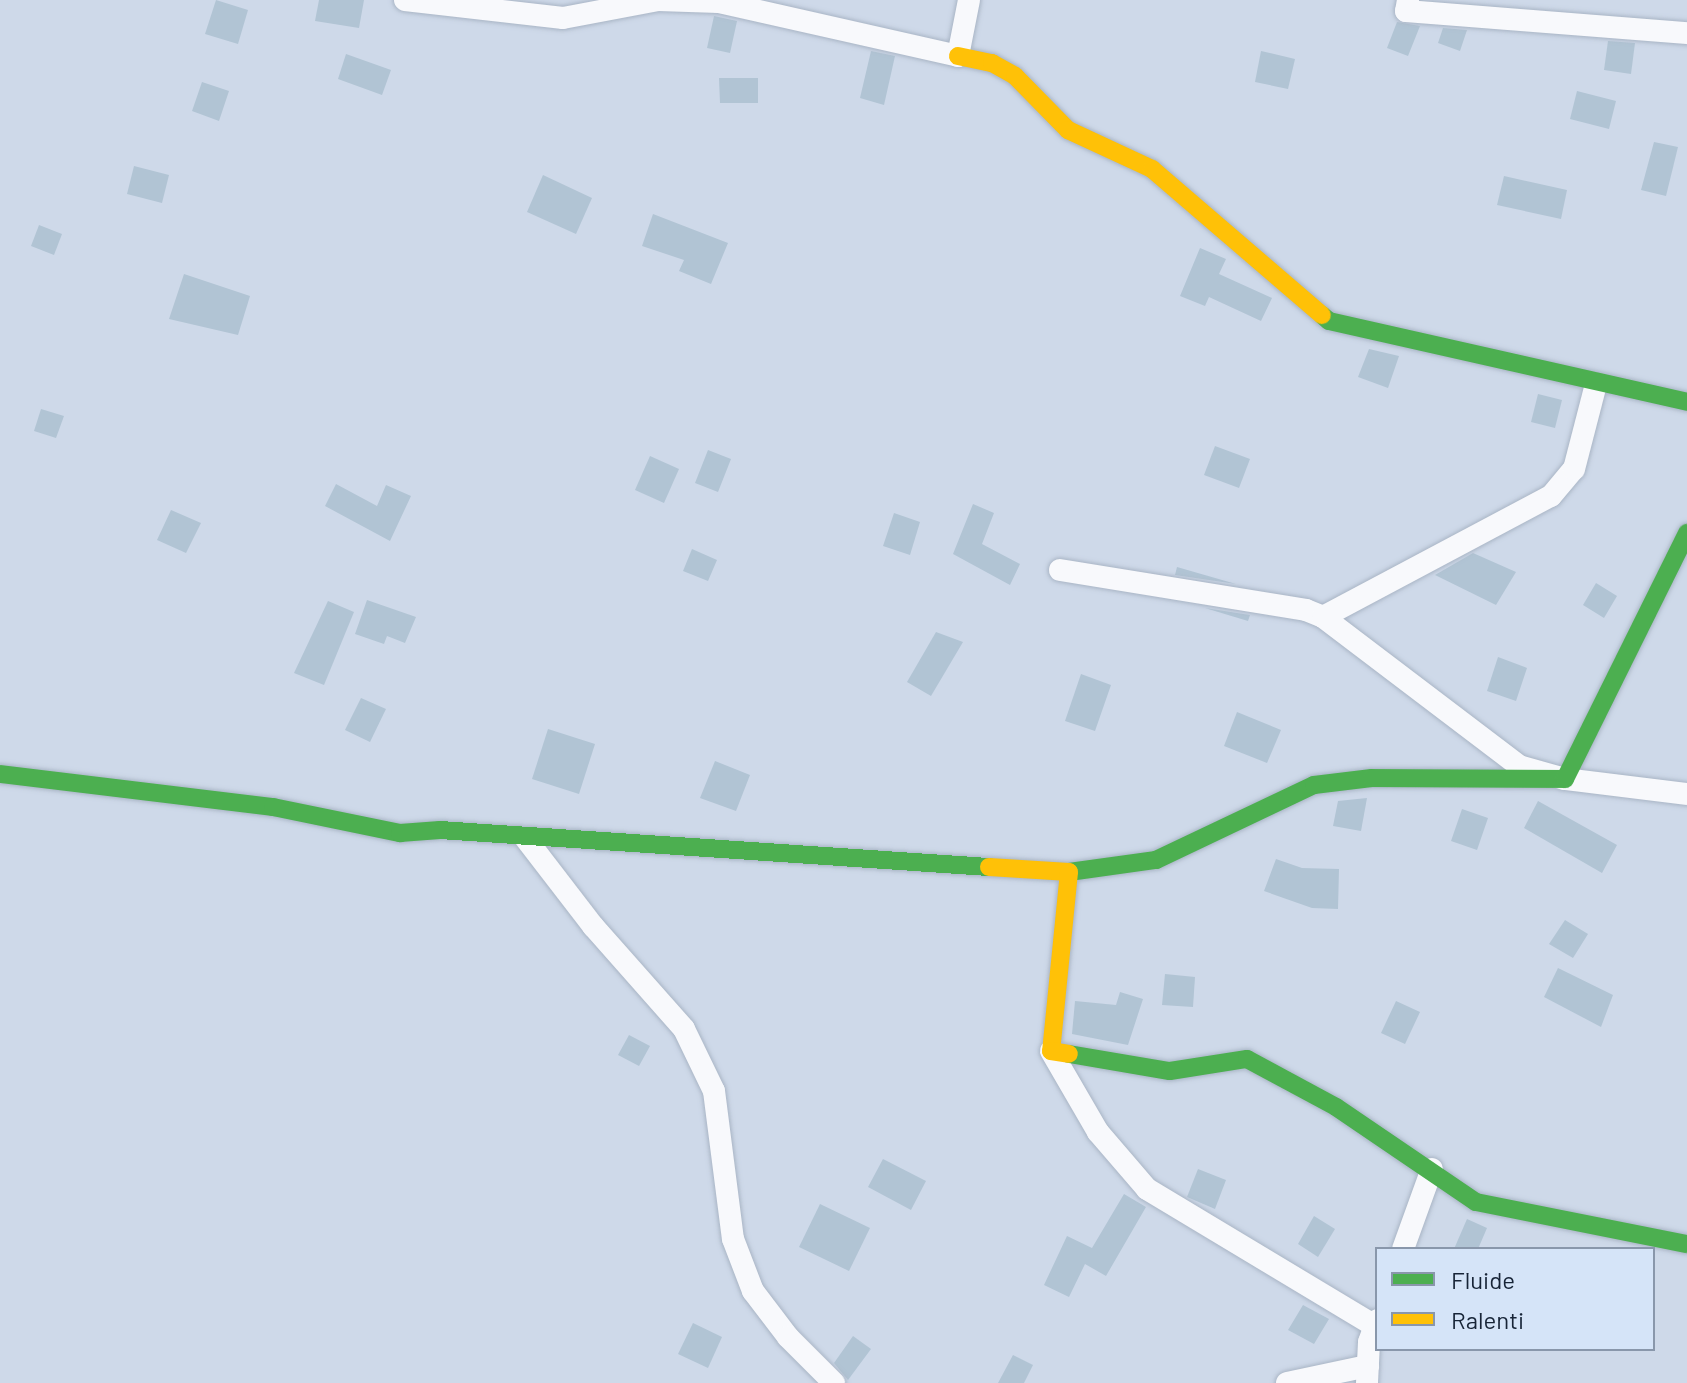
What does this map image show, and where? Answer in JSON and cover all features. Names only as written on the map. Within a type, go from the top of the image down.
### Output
[{"type":"street","points":[[405,0],[565,9],[658,0],[719,2],[992,63],[1015,76],[1068,130],[1152,169],[1329,321],[1596,384],[1687,402]]},
{"type":"street","points":[[958,56],[969,0]]},
{"type":"street","points":[[1408,0],[1406,11],[1687,33]]},
{"type":"street","points":[[1323,617],[1551,496],[1574,469],[1596,384]]},
{"type":"street","points":[[1565,779],[1687,533]]},
{"type":"street","points":[[1060,570],[1281,602],[1323,617],[1519,766],[1565,779]]},
{"type":"street","points":[[0,774],[30,782],[139,789],[273,807],[400,833],[440,830],[526,839],[1069,872],[1156,860],[1314,785],[1372,778],[1565,779],[1687,794]]},
{"type":"street","points":[[526,839],[593,926],[684,1029],[714,1091],[733,1239],[753,1291],[788,1337],[834,1383]]},
{"type":"street","points":[[1069,872],[1051,1051],[1098,1132],[1147,1189],[1375,1322]]},
{"type":"street","points":[[1051,1051],[1170,1071],[1247,1059],[1336,1107],[1432,1169],[1476,1202],[1687,1244]]},
{"type":"street","points":[[1404,1247],[1432,1169]]},
{"type":"street","points":[[1287,1383],[1367,1374],[1375,1329]]},
{"type":"building","points":[[216,0],[248,10],[238,44],[205,34]]},
{"type":"building","points":[[319,0],[364,0],[359,28],[315,21]]},
{"type":"building","points":[[714,16],[737,21],[730,53],[707,48]]},
{"type":"building","points":[[1397,22],[1420,26],[1408,56],[1387,48]]},
{"type":"building","points":[[1443,28],[1467,30],[1460,51],[1438,43]]},
{"type":"building","points":[[1608,41],[1635,43],[1631,74],[1604,70]]},
{"type":"building","points":[[871,51],[895,56],[884,105],[860,98]]},
{"type":"building","points":[[1261,51],[1295,59],[1288,89],[1255,82]]},
{"type":"building","points":[[346,54],[391,70],[382,95],[338,79]]},
{"type":"building","points":[[719,78],[758,78],[758,103],[720,103]]},
{"type":"building","points":[[202,82],[229,91],[219,121],[192,111]]},
{"type":"building","points":[[1577,91],[1616,101],[1609,129],[1570,119]]},
{"type":"building","points":[[1654,142],[1678,147],[1666,196],[1641,190]]},
{"type":"building","points":[[134,166],[169,175],[162,203],[127,194]]},
{"type":"building","points":[[543,175],[592,198],[576,234],[527,212]]},
{"type":"building","points":[[1504,176],[1567,190],[1561,219],[1497,205]]},
{"type":"building","points":[[653,214],[728,243],[711,284],[679,271],[684,260],[642,246]]},
{"type":"building","points":[[39,225],[62,234],[54,255],[31,246]]},
{"type":"building","points":[[1200,248],[1226,259],[1219,274],[1272,298],[1261,321],[1209,297],[1205,306],[1180,296]]},
{"type":"building","points":[[184,274],[250,296],[238,335],[169,319]]},
{"type":"building","points":[[1369,349],[1399,356],[1388,388],[1358,377]]},
{"type":"building","points":[[1538,394],[1562,400],[1555,428],[1531,422]]},
{"type":"building","points":[[41,409],[64,416],[56,438],[34,431]]},
{"type":"building","points":[[1215,446],[1250,459],[1239,488],[1204,475]]},
{"type":"building","points":[[708,450],[731,459],[718,492],[695,483]]},
{"type":"building","points":[[650,456],[679,469],[664,503],[635,490]]},
{"type":"building","points":[[336,484],[377,506],[386,485],[411,496],[390,541],[325,506]]},
{"type":"building","points":[[973,504],[994,513],[982,544],[1020,564],[1010,585],[953,554]]},
{"type":"building","points":[[171,510],[201,523],[186,553],[157,540]]},
{"type":"building","points":[[894,513],[920,522],[910,555],[883,546]]},
{"type":"building","points":[[692,549],[717,560],[708,581],[683,571]]},
{"type":"building","points":[[1473,553],[1516,572],[1496,605],[1435,575]]},
{"type":"building","points":[[1177,567],[1229,582],[1236,584],[1175,575]]},
{"type":"building","points":[[1596,583],[1617,596],[1604,618],[1583,605]]},
{"type":"building","points":[[367,600],[416,617],[405,643],[387,636],[384,644],[355,634]]},
{"type":"building","points":[[328,601],[354,612],[324,685],[294,673]]},
{"type":"building","points":[[1205,608],[1250,615],[1248,621]]},
{"type":"building","points":[[936,632],[963,642],[931,696],[907,682]]},
{"type":"building","points":[[1498,657],[1527,668],[1516,701],[1487,691]]},
{"type":"building","points":[[1081,674],[1111,685],[1095,731],[1065,721]]},
{"type":"building","points":[[361,698],[386,709],[370,742],[345,730]]},
{"type":"building","points":[[1237,712],[1281,730],[1267,763],[1224,746]]},
{"type":"building","points":[[548,729],[595,744],[579,794],[532,779]]},
{"type":"building","points":[[715,761],[750,775],[736,811],[700,798]]},
{"type":"building","points":[[1367,798],[1361,831],[1333,826],[1338,801]]},
{"type":"building","points":[[1538,801],[1617,845],[1602,873],[1524,828]]},
{"type":"building","points":[[1462,809],[1488,818],[1477,850],[1451,841]]},
{"type":"building","points":[[1276,859],[1302,868],[1339,869],[1338,909],[1312,908],[1264,891]]},
{"type":"building","points":[[1565,920],[1588,934],[1573,958],[1549,944]]},
{"type":"building","points":[[1558,968],[1613,995],[1601,1027],[1544,997]]},
{"type":"building","points":[[1165,974],[1195,977],[1193,1007],[1162,1005]]},
{"type":"building","points":[[1120,992],[1143,999],[1128,1045],[1072,1034],[1075,1001],[1116,1005]]},
{"type":"building","points":[[1396,1001],[1420,1012],[1405,1044],[1381,1033]]},
{"type":"building","points":[[629,1035],[650,1046],[639,1066],[618,1055]]},
{"type":"building","points":[[883,1159],[926,1181],[911,1210],[868,1187]]},
{"type":"building","points":[[1198,1169],[1226,1180],[1215,1209],[1187,1197]]},
{"type":"building","points":[[1124,1194],[1146,1207],[1106,1276],[1085,1264],[1069,1297],[1044,1285],[1067,1236],[1092,1248]]},
{"type":"building","points":[[820,1204],[870,1228],[849,1271],[799,1247]]},
{"type":"building","points":[[1314,1216],[1335,1229],[1318,1257],[1298,1244]]},
{"type":"building","points":[[1467,1219],[1487,1228],[1479,1247],[1455,1247]]},
{"type":"building","points":[[1303,1305],[1329,1319],[1314,1344],[1288,1330]]},
{"type":"building","points":[[693,1323],[722,1337],[708,1368],[678,1354]]},
{"type":"building","points":[[853,1336],[871,1349],[848,1380],[834,1363]]},
{"type":"building","points":[[1013,1355],[1033,1365],[1024,1383],[998,1383]]},
{"type":"traffic: fast","points":[[1322,315],[1329,321],[1687,402]]},
{"type":"traffic: fast","points":[[1069,872],[1156,860],[1314,785],[1372,778],[1565,779],[1687,533]]},
{"type":"traffic: fast","points":[[0,774],[273,807],[400,833],[440,830],[989,867]]},
{"type":"traffic: fast","points":[[1069,1054],[1170,1071],[1247,1059],[1336,1107],[1476,1202],[1687,1244]]},
{"type":"traffic: slow","points":[[958,56],[992,63],[1015,76],[1068,130],[1152,169],[1322,315]]},
{"type":"traffic: slow","points":[[989,867],[1069,872],[1051,1051],[1069,1054]]}]
